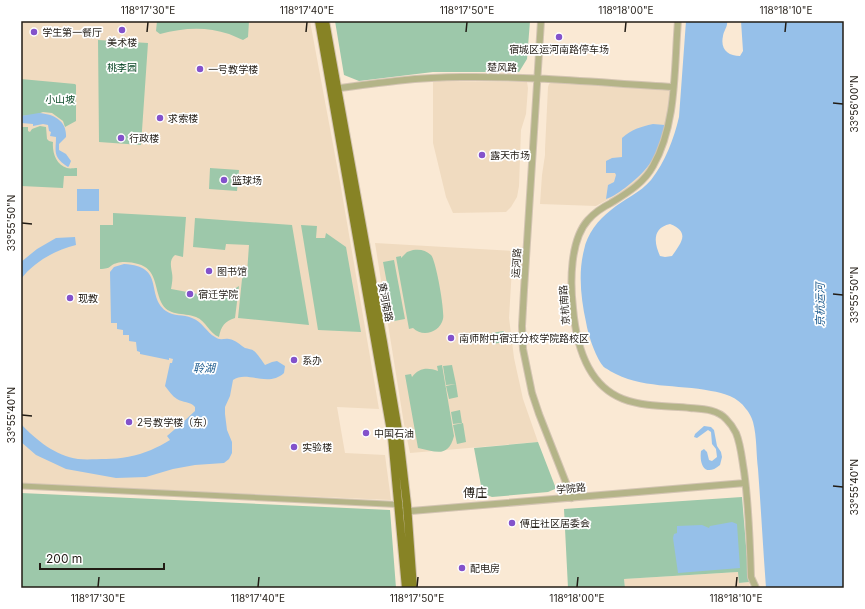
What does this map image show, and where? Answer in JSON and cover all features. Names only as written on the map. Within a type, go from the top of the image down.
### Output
[{"type":"main road","name":"黄河南路","points":[[319,21],[334,89]]},
{"type":"main road","name":"黄河南路","points":[[325,21],[334,89],[392,437],[414,588]]},
{"type":"main road","name":"黄河南路","points":[[403,508],[406,588]]},
{"type":"street","name":"运河路","points":[[541,21],[522,312],[524,349],[527,372],[534,400],[572,498]]},
{"type":"street","name":"京杭南路","points":[[678,21],[669,127],[663,146],[653,167],[646,177],[626,194],[598,211],[588,220],[576,244],[574,254],[572,297],[573,310],[578,338],[585,361],[594,377],[607,391],[623,399],[641,403],[704,409],[717,412],[726,418],[736,433],[745,483],[750,542],[751,577],[756,588]]},
{"type":"street","name":"楚风路","points":[[334,89],[459,76],[537,78],[673,87]]},
{"type":"street","name":"学院路","points":[[403,508],[572,498],[745,483]]},
{"type":"street","points":[[21,486],[403,508]]},
{"type":"shaded area","name":"宿迁学院","points":[[21,21],[310,21],[340,182],[379,409],[337,407],[345,453],[385,455],[391,500],[21,484]]},
{"type":"shaded area","points":[[433,82],[527,82],[526,114],[521,130],[519,186],[517,197],[506,212],[453,213],[446,197],[433,143]]},
{"type":"shaded area","points":[[552,82],[671,89],[668,119],[660,148],[644,175],[625,190],[596,206],[540,204],[545,155],[548,87]]},
{"type":"shaded area","name":"南师附中宿迁分校学院路校区","points":[[375,243],[513,251],[509,318],[514,358],[523,399],[538,442],[410,453]]},
{"type":"shaded area","points":[[739,572],[739,583],[749,582],[750,588],[625,588],[624,579]]},
{"type":"green space","points":[[157,21],[249,21],[248,37],[243,40],[220,31],[203,29],[177,30],[160,34],[156,31]]},
{"type":"green space","points":[[335,21],[530,21],[527,59],[519,72],[433,72],[359,81],[344,75]]},
{"type":"green space","name":"桃李园","points":[[98,40],[148,43],[141,145],[99,142]]},
{"type":"green space","name":"小山坡","points":[[21,79],[75,84],[76,121],[65,127],[63,121],[52,113],[43,112],[35,115],[21,116]]},
{"type":"green space","points":[[40,126],[46,127],[47,139],[53,142],[53,150],[57,161],[68,168],[77,168],[77,176],[64,176],[63,188],[21,186],[21,127],[28,127],[28,131],[30,132],[32,129]]},
{"type":"green space","name":"篮球场","points":[[210,168],[239,170],[237,191],[209,189]]},
{"type":"green space","points":[[113,213],[186,217],[183,257],[175,255],[171,261],[171,289],[198,294],[214,295],[222,294],[239,286],[235,318],[224,324],[219,337],[196,317],[172,312],[164,307],[152,274],[144,266],[122,262],[114,264],[109,268],[100,269],[100,225],[113,225]]},
{"type":"green space","points":[[195,218],[292,225],[309,325],[238,318],[242,279],[247,273],[249,245],[226,244],[225,250],[193,247]]},
{"type":"green space","points":[[301,225],[317,226],[316,238],[325,238],[326,233],[346,247],[361,332],[318,330]]},
{"type":"green space","points":[[413,250],[423,250],[431,255],[438,276],[443,319],[441,324],[435,330],[426,333],[421,333],[413,328],[409,329],[396,257],[401,256],[401,258],[407,252]]},
{"type":"green space","points":[[394,260],[405,319],[394,321],[383,262]]},
{"type":"green space","points":[[504,331],[506,342],[492,344],[491,333]]},
{"type":"green space","points":[[442,365],[454,436],[448,448],[444,451],[435,452],[418,448],[405,375],[411,374],[412,377],[420,370],[424,369],[438,371],[437,366]]},
{"type":"green space","points":[[452,365],[456,384],[446,385],[443,366]]},
{"type":"green space","points":[[456,384],[458,397],[449,399],[446,386]]},
{"type":"green space","points":[[460,410],[462,423],[453,424],[451,412]]},
{"type":"green space","points":[[463,423],[466,442],[457,444],[453,425]]},
{"type":"green space","points":[[538,442],[555,489],[548,492],[492,497],[484,494],[482,491],[474,448]]},
{"type":"green space","points":[[21,493],[390,510],[396,588],[21,588]]},
{"type":"green space","points":[[742,497],[749,582],[739,583],[738,572],[624,579],[625,588],[568,588],[564,509]]},
{"type":"water","name":"京杭运河","points":[[686,21],[727,21],[722,41],[724,48],[732,55],[740,56],[743,51],[741,21],[844,21],[844,588],[766,588],[755,434],[751,417],[739,401],[721,393],[634,381],[622,377],[604,367],[597,357],[592,345],[584,313],[581,286],[581,268],[585,244],[590,233],[606,214],[642,189],[651,180],[661,166],[679,117]],"holes":[[[670,224],[676,227],[682,234],[679,246],[672,256],[660,256],[656,246],[657,232],[664,226]]]},
{"type":"water","points":[[39,113],[50,115],[62,123],[66,131],[66,137],[59,144],[59,150],[66,154],[71,161],[68,167],[57,157],[56,137],[50,136],[51,132],[49,131],[48,125],[43,124],[33,126],[33,124],[21,123],[21,116]]},
{"type":"water","points":[[653,124],[666,126],[652,161],[634,181],[616,194],[606,199],[608,185],[614,182],[616,175],[615,173],[606,173],[606,161],[612,158],[622,157],[622,138],[629,132]]},
{"type":"water","points":[[77,189],[99,189],[99,211],[77,211]]},
{"type":"water","points":[[75,237],[76,245],[53,253],[32,267],[21,279],[21,262],[37,249],[56,238]]},
{"type":"water","name":"聆湖","points":[[124,264],[137,266],[145,270],[153,282],[156,297],[160,304],[169,313],[192,318],[199,322],[217,338],[236,341],[245,348],[253,350],[265,365],[277,361],[285,366],[284,373],[271,379],[239,377],[233,380],[230,396],[225,407],[227,430],[232,442],[232,453],[229,459],[224,463],[195,465],[173,469],[146,477],[116,478],[66,469],[36,455],[21,442],[21,424],[33,436],[62,455],[78,459],[111,459],[128,457],[151,450],[170,440],[167,436],[195,411],[195,407],[193,405],[175,398],[165,386],[170,363],[172,363],[173,359],[169,358],[169,360],[140,354],[140,352],[137,351],[136,342],[129,341],[129,335],[123,335],[123,330],[117,329],[117,323],[111,323],[110,272],[114,267]]},
{"type":"water","points":[[704,426],[711,427],[714,430],[717,446],[722,457],[720,465],[711,470],[707,470],[702,465],[701,451],[704,449],[707,452],[709,460],[712,461],[717,457],[716,449],[712,444],[711,432],[708,430],[697,438],[694,437],[695,434]]},
{"type":"water","points":[[732,522],[737,524],[740,568],[678,573],[673,538],[674,534],[677,533],[677,526],[702,525],[709,528],[710,526]]},
{"type":"place","name":"美术楼","points":[[122,30]]},
{"type":"place","name":"学生第一餐厅","points":[[34,32]]},
{"type":"place","name":"宿城区运河南路停车场","points":[[559,37]]},
{"type":"place","name":"一号教学楼","points":[[200,69]]},
{"type":"place","name":"求索楼","points":[[160,118]]},
{"type":"place","name":"行政楼","points":[[121,138]]},
{"type":"place","name":"露天市场","points":[[482,155]]},
{"type":"place","name":"篮球场","points":[[224,180]]},
{"type":"place","name":"图书馆","points":[[209,271]]},
{"type":"place","name":"宿迁学院","points":[[190,294]]},
{"type":"place","name":"现教","points":[[70,298]]},
{"type":"place","name":"南师附中宿迁分校学院路校区","points":[[451,338]]},
{"type":"place","name":"系办","points":[[294,360]]},
{"type":"place","name":"2号教学楼（东）","points":[[129,422]]},
{"type":"place","name":"中国石油","points":[[366,433]]},
{"type":"place","name":"实验楼","points":[[294,447]]},
{"type":"place","name":"傅庄社区居委会","points":[[512,523]]},
{"type":"place","name":"配电房","points":[[462,568]]},
{"type":"district","name":"傅庄","points":[[475,493]]}]
